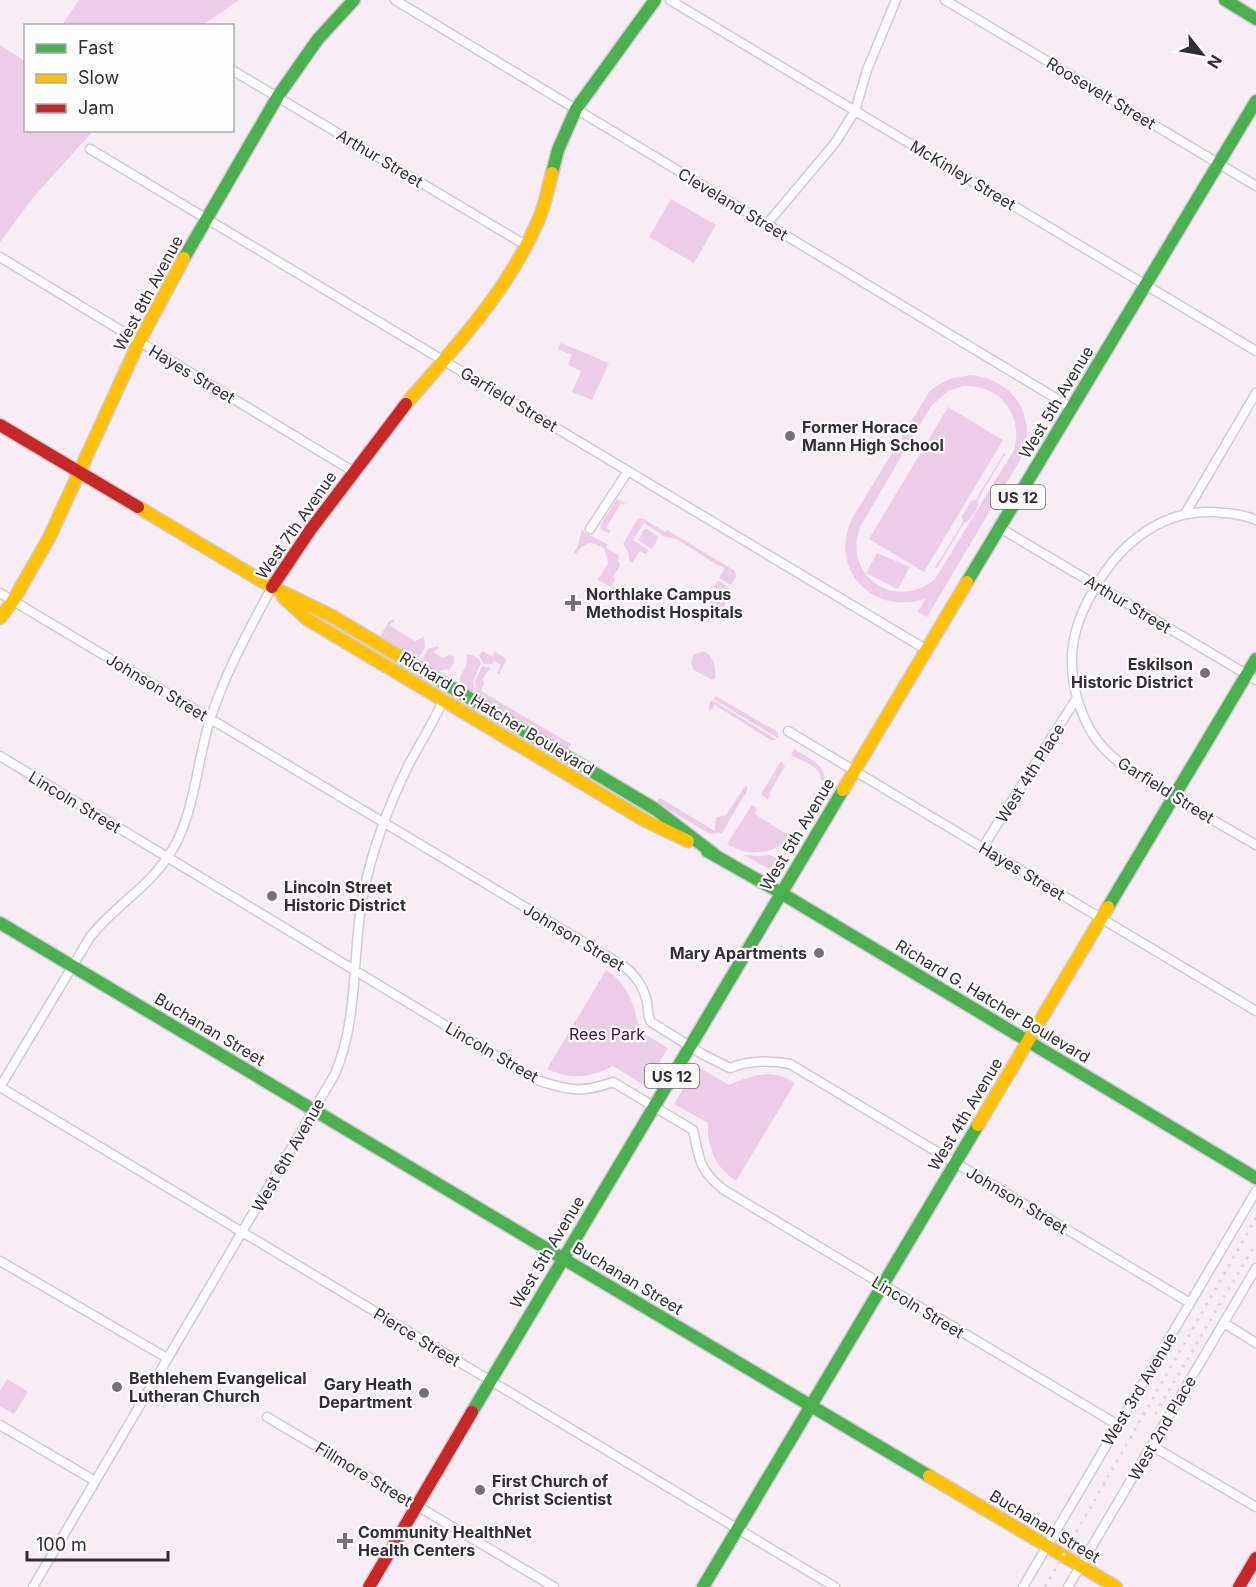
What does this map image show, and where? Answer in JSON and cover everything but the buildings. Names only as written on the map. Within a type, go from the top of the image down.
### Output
[{"type":"main road","name":"West 8th Avenue","points":[[0,618],[13,601],[49,538],[139,342],[205,219],[278,96],[318,39],[354,0]]},
{"type":"main road","name":"West 7th Avenue","points":[[272,587],[311,529],[354,472],[502,287],[527,246],[539,220],[558,150],[576,109],[655,0]]},
{"type":"main road","points":[[1225,0],[1256,18]]},
{"type":"main road","name":"West 5th Avenue","points":[[369,1587],[562,1258],[1256,101]]},
{"type":"main road","name":"Richard G. Hatcher Boulevard","points":[[0,425],[272,587],[316,607],[666,816],[714,854]]},
{"type":"main road","name":"Richard G. Hatcher Boulevard","points":[[272,587],[307,619],[646,821],[714,854],[781,893],[1256,1178]]},
{"type":"main road","name":"West 4th Avenue","points":[[703,1587],[1101,918],[1174,797],[1251,678],[1256,659]]},
{"type":"main road","points":[[579,781],[586,768]]},
{"type":"main road","name":"Buchanan Street","points":[[0,922],[1116,1587]]},
{"type":"main road","points":[[1239,1587],[1256,1558]]},
{"type":"street","name":"Cleveland Street","points":[[395,0],[1072,408]]},
{"type":"street","name":"McKinley Street","points":[[670,0],[1256,351]]},
{"type":"street","points":[[767,224],[835,143],[855,111],[867,70],[896,0]]},
{"type":"street","name":"Roosevelt Street","points":[[945,0],[1256,186]]},
{"type":"street","name":"Arthur Street","points":[[234,71],[527,246]]},
{"type":"street","name":"Garfield Street","points":[[90,149],[927,650]]},
{"type":"street","name":"Hayes Street","points":[[0,257],[354,472]]},
{"type":"street","points":[[1185,514],[1256,393]]},
{"type":"street","points":[[590,529],[628,471]]},
{"type":"street","points":[[1096,585],[1114,558],[1139,535],[1165,521],[1185,514],[1225,513],[1256,520]]},
{"type":"street","name":"Arthur Street","points":[[1000,528],[1251,678]]},
{"type":"street","name":"Garfield Street","points":[[1096,585],[1083,612],[1074,639],[1072,673],[1077,699],[1086,723],[1105,748],[1125,767],[1256,845]]},
{"type":"street","name":"West 7th Avenue","points":[[0,1087],[97,928],[151,880],[168,857],[182,829],[210,719],[234,659],[272,587]]},
{"type":"street","name":"Johnson Street","points":[[0,593],[625,967],[645,995],[649,1020],[689,1046],[727,1068],[760,1061],[790,1064],[1190,1303]]},
{"type":"street","name":"West 6th Avenue","points":[[33,1587],[335,1074],[345,1046],[351,1016],[358,927],[363,891],[372,859],[409,765],[448,686]]},
{"type":"street","name":"West 4th Place","points":[[983,847],[1077,699]]},
{"type":"street","name":"Hayes Street","points":[[788,731],[1256,1011]]},
{"type":"street","name":"Lincoln Street","points":[[0,756],[536,1080],[570,1090],[596,1088],[613,1082],[693,1130],[702,1168],[724,1190],[1118,1425]]},
{"type":"street","name":"Pierce Street","points":[[0,1087],[835,1587]]},
{"type":"street","name":"West 3rd Avenue","points":[[1023,1587],[1256,1191]]},
{"type":"street","points":[[0,1261],[167,1359]]},
{"type":"street","name":"West 2nd Place","points":[[1068,1587],[1256,1268]]},
{"type":"street","points":[[1224,1323],[1256,1343]]},
{"type":"street","name":"Fillmore Street","points":[[267,1417],[554,1587]]},
{"type":"street","points":[[0,1425],[95,1481]]},
{"type":"street","points":[[1152,1446],[1256,1507]]},
{"type":"green space","points":[[79,0],[239,0],[204,24],[63,24]]},
{"type":"green space","points":[[0,45],[24,60],[24,132],[92,132],[32,199],[0,242]]},
{"type":"green space","points":[[671,199],[716,225],[694,263],[649,237]]},
{"type":"green space","points":[[561,343],[609,363],[592,400],[572,392],[581,371],[568,365],[572,355],[558,349]]},
{"type":"green space","points":[[971,375],[987,378],[1001,385],[1020,405],[1027,432],[1025,447],[1019,462],[927,617],[918,612],[925,599],[906,602],[888,601],[872,594],[859,583],[850,570],[846,554],[846,536],[853,517],[929,392],[952,378]],"holes":[[[963,386],[988,390],[1006,404],[1015,425],[1014,450],[935,579],[920,588],[904,592],[889,590],[876,584],[866,574],[859,560],[856,545],[860,527],[931,406],[948,391]]]},
{"type":"green space","points":[[948,407],[1003,440],[924,572],[869,539]]},
{"type":"green space","points":[[1004,453],[978,500],[974,513],[964,523],[937,568],[935,567],[963,522],[962,516],[971,501],[976,499]]},
{"type":"green space","points":[[617,499],[628,505],[621,503],[606,528],[611,531],[609,534],[600,526]]},
{"type":"green space","points":[[642,518],[665,532],[667,530],[735,571],[736,576],[731,585],[719,578],[724,570],[723,567],[677,539],[665,537],[644,523],[633,540],[648,550],[646,554],[640,551],[632,563],[629,561],[628,552],[623,544],[637,520]]},
{"type":"green space","points":[[645,528],[659,537],[652,549],[638,540]]},
{"type":"green space","points":[[582,529],[585,533],[607,544],[606,548],[619,555],[620,565],[613,577],[615,579],[611,587],[598,580],[608,563],[605,550],[590,543],[582,546],[576,554],[574,553]]},
{"type":"green space","points":[[877,553],[910,567],[898,589],[866,573]]},
{"type":"green space","points":[[718,580],[729,588],[722,617],[717,615],[721,607],[707,601]]},
{"type":"green space","points":[[394,619],[395,621],[389,625],[415,641],[424,637],[425,647],[418,659],[380,637],[389,621]]},
{"type":"green space","points":[[438,646],[439,648],[433,652],[443,658],[450,655],[454,657],[454,663],[448,671],[447,669],[438,671],[421,662],[428,649]]},
{"type":"green space","points":[[482,651],[492,656],[495,652],[507,659],[499,674],[497,673],[501,665],[494,661],[492,664],[483,664],[479,655]]},
{"type":"green space","points":[[704,651],[713,663],[715,678],[712,680],[694,670],[691,664],[693,655]]},
{"type":"green space","points":[[467,655],[475,656],[481,663],[473,681],[474,690],[471,692],[462,686],[459,679],[466,666]]},
{"type":"green space","points":[[482,666],[490,668],[482,680],[484,682],[481,691],[571,744],[568,749],[530,727],[529,723],[525,724],[476,694],[475,681]]},
{"type":"green space","points":[[716,696],[774,730],[778,733],[778,738],[713,699]]},
{"type":"green space","points":[[712,700],[777,740],[771,740],[715,705],[709,712]]},
{"type":"green space","points":[[794,749],[819,765],[825,781],[821,780],[814,767],[791,755]]},
{"type":"green space","points":[[781,761],[785,766],[768,800],[761,794]]},
{"type":"green space","points":[[746,785],[748,789],[722,833],[710,834],[656,802],[660,798],[715,831],[716,817],[726,815]]},
{"type":"green space","points":[[752,805],[757,808],[755,814],[791,837],[776,848],[760,852],[743,851],[727,844]]},
{"type":"green space","points":[[744,855],[770,855],[778,862],[774,868],[769,869]]},
{"type":"green space","name":"Rees Park","points":[[606,970],[614,975],[629,996],[640,1031],[668,1048],[645,1086],[613,1066],[580,1076],[564,1075],[547,1069]]},
{"type":"green space","points":[[697,1066],[729,1085],[746,1078],[770,1074],[787,1078],[795,1083],[736,1181],[723,1170],[714,1156],[709,1141],[708,1123],[674,1104]]},
{"type":"green space","points":[[7,1379],[28,1392],[14,1414],[0,1406],[0,1391]]},
{"type":"railway","points":[[1045,1587],[1256,1218]]},
{"type":"railway","points":[[1155,1414],[1256,1243]]},
{"type":"traffic: fast","points":[[184,258],[278,96],[318,39],[354,0]]},
{"type":"traffic: fast","points":[[552,173],[558,150],[576,109],[655,0]]},
{"type":"traffic: fast","points":[[1225,0],[1256,19]]},
{"type":"traffic: fast","points":[[967,582],[1256,101]]},
{"type":"traffic: fast","points":[[1108,907],[1256,659]]},
{"type":"traffic: fast","points":[[424,671],[655,809],[714,854]]},
{"type":"traffic: fast","points":[[472,1412],[843,790]]},
{"type":"traffic: fast","points":[[707,851],[781,893]]},
{"type":"traffic: fast","points":[[781,893],[1256,1178]]},
{"type":"traffic: fast","points":[[0,923],[562,1258]]},
{"type":"traffic: fast","points":[[703,1587],[978,1125]]},
{"type":"traffic: fast","points":[[562,1258],[929,1476]]},
{"type":"traffic: slow","points":[[406,404],[479,317],[512,271],[540,215],[552,173]]},
{"type":"traffic: slow","points":[[0,618],[13,601],[49,538],[139,342],[184,258]]},
{"type":"traffic: slow","points":[[138,507],[272,587],[330,615],[424,671]]},
{"type":"traffic: slow","points":[[843,790],[967,582]]},
{"type":"traffic: slow","points":[[283,597],[307,619],[646,821],[688,841]]},
{"type":"traffic: slow","points":[[978,1125],[1108,907]]},
{"type":"traffic: slow","points":[[929,1476],[1116,1587]]},
{"type":"traffic: jam","points":[[272,587],[311,529],[406,404]]},
{"type":"traffic: jam","points":[[0,425],[138,507]]},
{"type":"traffic: jam","points":[[369,1587],[472,1412]]},
{"type":"traffic: jam","points":[[1239,1587],[1256,1558]]},
{"type":"place","name":"Former Horace Mann High School","points":[[790,436]]},
{"type":"place","name":"Northlake Campus Methodist Hospitals","points":[[573,603]]},
{"type":"place","name":"Eskilson Historic District","points":[[1205,673]]},
{"type":"place","name":"Lincoln Street Historic District","points":[[272,896]]},
{"type":"place","name":"Mary Apartments","points":[[819,953]]},
{"type":"place","name":"Bethlehem Evangelical Lutheran Church","points":[[117,1387]]},
{"type":"place","name":"Gary Heath Department","points":[[424,1393]]},
{"type":"place","name":"First Church of Christ Scientist","points":[[480,1490]]},
{"type":"place","name":"Community HealthNet Health Centers","points":[[345,1541]]}]
